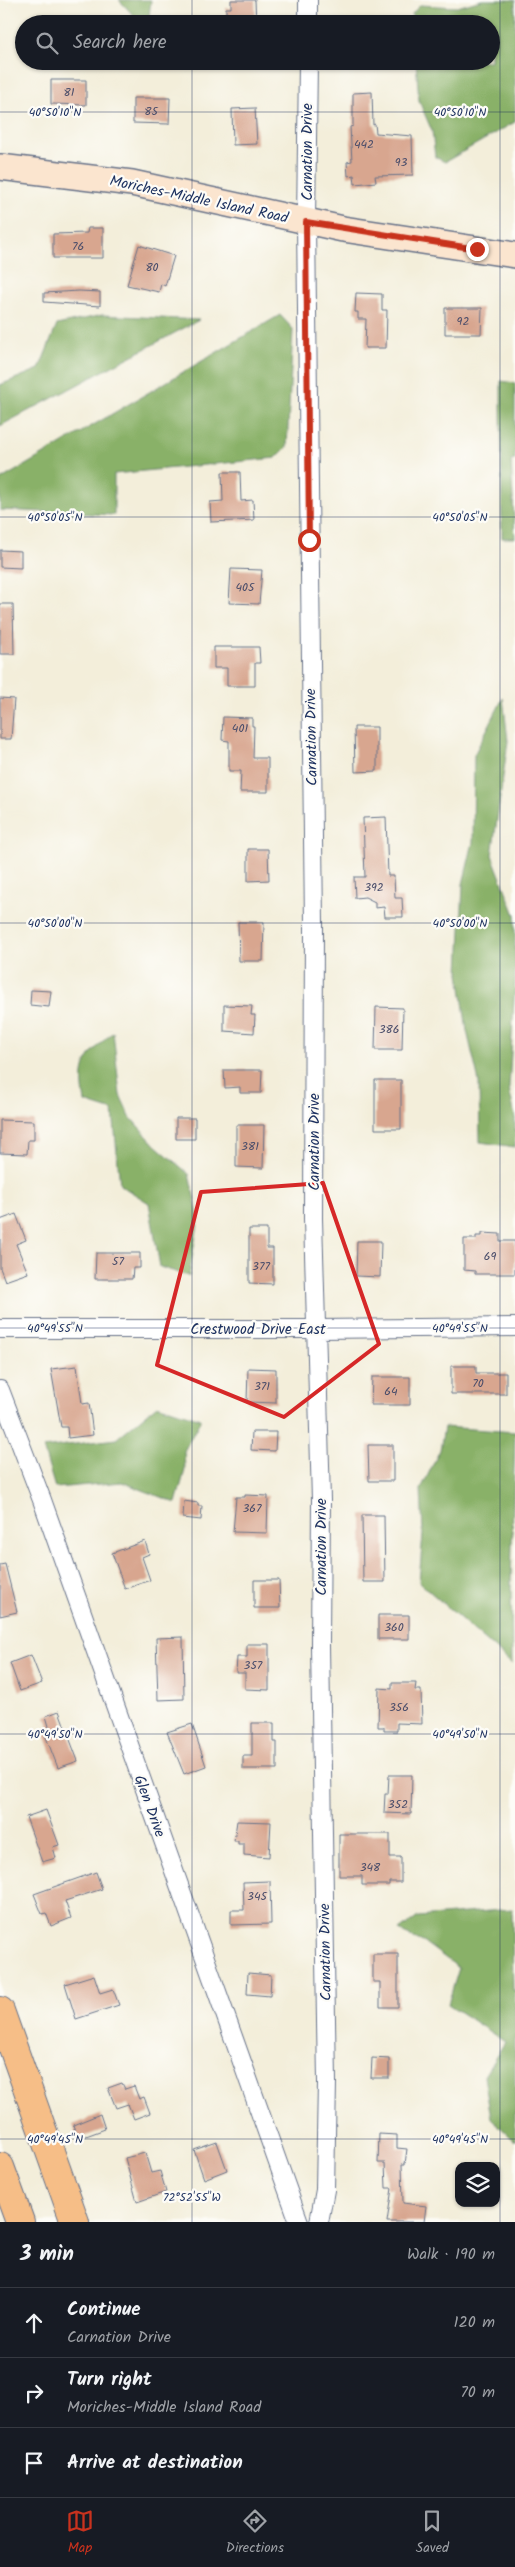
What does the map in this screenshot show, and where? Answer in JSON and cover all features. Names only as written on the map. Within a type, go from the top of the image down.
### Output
[{"type":"highway","points":[[0,2011],[76,2222]]},
{"type":"highway","points":[[0,2167],[20,2222]]},
{"type":"main road","name":"Moriches-Middle Island Road","points":[[0,167],[132,183],[306,222],[515,255]]},
{"type":"street","points":[[308,0],[308,15]]},
{"type":"street","name":"Carnation Drive","points":[[308,70],[306,222],[314,934],[313,1219],[321,1500],[320,1646],[327,2082],[325,2190],[320,2222]]},
{"type":"street","name":"Crestwood Drive East","points":[[0,1328],[317,1329],[515,1327]]},
{"type":"street","name":"Glen Drive","points":[[0,1390],[45,1510],[299,2222]]},
{"type":"highlighted area","points":[[323,1183],[379,1344],[284,1417],[157,1365],[201,1192]]},
{"type":"green space","points":[[119,0],[151,0],[149,15],[133,15]]},
{"type":"green space","points":[[482,0],[515,0],[515,122],[445,162],[435,157],[432,131],[419,101],[417,70],[500,70],[500,15],[412,15],[420,5],[457,7]]},
{"type":"green space","points":[[102,315],[199,320],[0,426],[0,385],[39,369],[57,325]]},
{"type":"green space","points":[[280,315],[293,329],[287,447],[276,458],[114,474],[114,515],[0,510],[0,480]]},
{"type":"green space","points":[[501,381],[515,383],[515,459],[511,460],[515,538],[502,538]]},
{"type":"green space","points":[[503,698],[508,741],[492,855],[515,915],[515,982],[509,1088],[515,1117],[515,1147],[480,1142],[479,1082],[467,1031],[459,973],[463,884],[473,842],[474,755]]},
{"type":"green space","points":[[113,1032],[120,1095],[130,1117],[155,1145],[189,1174],[199,1218],[189,1276],[160,1267],[149,1203],[120,1185],[113,1111],[85,1102],[83,1078],[86,1062],[96,1048]]},
{"type":"green space","points":[[157,1405],[201,1419],[184,1451],[185,1470],[176,1503],[122,1482],[55,1488],[43,1448],[116,1439]]},
{"type":"green space","points":[[444,1427],[515,1432],[511,1584],[512,1664],[419,1582],[423,1533],[421,1489],[440,1450]]},
{"type":"green space","points":[[512,1909],[513,1990],[515,1990],[515,2141],[491,2118],[484,2076],[505,2042],[448,2004],[459,1968],[425,1943],[399,1931],[418,1917]]},
{"type":"building","points":[[231,0],[255,0],[256,15],[226,15],[226,8],[231,8]]},
{"type":"building","points":[[51,80],[86,80],[86,105],[51,104]]},
{"type":"building","points":[[372,92],[373,125],[375,124],[376,133],[412,136],[413,175],[375,176],[376,182],[355,184],[354,175],[348,176],[347,162],[352,161],[350,127],[353,126],[353,93]]},
{"type":"building","points":[[133,98],[170,98],[169,124],[133,123]]},
{"type":"building","points":[[255,108],[257,144],[233,145],[232,109]]},
{"type":"building","points":[[88,228],[103,228],[103,258],[53,258],[53,234],[87,233]]},
{"type":"building","points":[[139,245],[174,256],[165,286],[161,284],[159,292],[127,285]]},
{"type":"building","points":[[100,292],[100,306],[44,302],[44,293]]},
{"type":"building","points":[[356,293],[382,294],[382,310],[387,310],[386,348],[365,348],[366,319],[358,319],[358,312],[355,312]]},
{"type":"building","points":[[445,308],[482,308],[481,334],[445,334]]},
{"type":"building","points":[[222,472],[240,472],[241,501],[253,500],[254,520],[211,522],[210,502],[223,501]]},
{"type":"building","points":[[0,550],[21,551],[21,568],[0,567]]},
{"type":"building","points":[[231,569],[262,570],[259,604],[229,603]]},
{"type":"building","points":[[0,604],[13,604],[14,654],[0,654]]},
{"type":"building","points":[[214,647],[259,647],[260,663],[255,663],[255,686],[227,686],[227,668],[214,668]]},
{"type":"building","points":[[0,698],[14,699],[11,739],[0,739]]},
{"type":"building","points":[[223,717],[252,718],[252,726],[254,726],[253,758],[268,758],[268,792],[240,792],[241,771],[229,771],[229,741],[222,740]]},
{"type":"building","points":[[354,727],[377,727],[377,771],[355,772]]},
{"type":"building","points":[[386,817],[388,876],[394,876],[395,898],[402,898],[403,917],[385,917],[384,907],[375,908],[375,902],[365,897],[355,898],[354,877],[365,877],[363,818]]},
{"type":"building","points":[[248,849],[268,849],[269,880],[248,881]]},
{"type":"building","points":[[238,922],[264,922],[263,961],[239,961]]},
{"type":"building","points":[[31,990],[51,991],[49,1007],[30,1005]]},
{"type":"building","points":[[224,1005],[252,1006],[251,1015],[255,1015],[254,1033],[224,1031]]},
{"type":"building","points":[[376,1007],[403,1008],[402,1050],[375,1050]]},
{"type":"building","points":[[224,1070],[262,1070],[261,1093],[240,1093],[240,1087],[225,1088]]},
{"type":"building","points":[[375,1080],[401,1080],[401,1129],[375,1129]]},
{"type":"building","points":[[176,1118],[195,1118],[195,1139],[176,1139]]},
{"type":"building","points":[[0,1120],[34,1121],[34,1140],[28,1140],[27,1154],[0,1153]]},
{"type":"building","points":[[236,1125],[264,1125],[263,1168],[236,1167]]},
{"type":"building","points":[[16,1214],[26,1240],[16,1244],[28,1273],[5,1281],[0,1268],[0,1220]]},
{"type":"building","points":[[249,1229],[267,1229],[267,1248],[273,1248],[273,1284],[249,1283]]},
{"type":"building","points":[[482,1233],[500,1234],[500,1241],[515,1241],[515,1274],[475,1274],[475,1271],[464,1270],[464,1239],[476,1239],[476,1236],[482,1236]]},
{"type":"building","points":[[357,1241],[381,1241],[380,1277],[356,1276]]},
{"type":"building","points":[[96,1253],[140,1253],[140,1268],[133,1268],[132,1279],[95,1279]]},
{"type":"building","points":[[77,1366],[82,1404],[89,1403],[93,1435],[68,1438],[67,1427],[61,1427],[51,1369]]},
{"type":"building","points":[[451,1366],[476,1366],[476,1373],[506,1373],[506,1394],[451,1394]]},
{"type":"building","points":[[248,1368],[276,1369],[276,1403],[247,1402]]},
{"type":"building","points":[[372,1377],[410,1377],[410,1405],[371,1405]]},
{"type":"building","points":[[252,1432],[276,1432],[275,1451],[251,1450]]},
{"type":"building","points":[[368,1445],[393,1445],[393,1481],[369,1481]]},
{"type":"building","points":[[245,1495],[268,1496],[267,1533],[233,1532],[236,1497],[245,1497]]},
{"type":"building","points":[[184,1501],[198,1503],[198,1506],[202,1506],[201,1520],[183,1518]]},
{"type":"building","points":[[362,1515],[384,1515],[385,1582],[363,1582]]},
{"type":"building","points":[[145,1541],[149,1554],[142,1557],[150,1580],[125,1589],[112,1553]]},
{"type":"building","points":[[5,1564],[17,1612],[0,1616],[0,1565]]},
{"type":"building","points":[[254,1580],[279,1580],[280,1608],[254,1608]]},
{"type":"building","points":[[378,1615],[409,1615],[409,1639],[378,1639]]},
{"type":"building","points":[[183,1637],[184,1699],[158,1700],[156,1638]]},
{"type":"building","points":[[247,1644],[269,1644],[269,1690],[245,1689],[245,1673],[236,1673],[237,1657],[247,1657]]},
{"type":"building","points":[[31,1655],[42,1683],[20,1691],[10,1663]]},
{"type":"building","points":[[392,1683],[416,1683],[415,1690],[421,1690],[422,1724],[397,1723],[397,1731],[384,1731],[384,1727],[378,1727],[379,1688],[392,1689]]},
{"type":"building","points":[[59,1711],[78,1761],[58,1768],[44,1732],[50,1730],[46,1716]]},
{"type":"building","points":[[252,1723],[274,1723],[274,1742],[277,1742],[277,1769],[243,1769],[243,1756],[252,1756]]},
{"type":"building","points":[[192,1724],[206,1766],[184,1774],[167,1732]]},
{"type":"building","points":[[389,1775],[412,1775],[411,1814],[384,1813]]},
{"type":"building","points":[[46,1810],[59,1845],[53,1847],[56,1858],[42,1862],[26,1817]]},
{"type":"building","points":[[237,1821],[271,1822],[269,1857],[244,1855],[244,1844],[238,1844],[238,1841],[234,1841]]},
{"type":"building","points":[[339,1834],[390,1834],[390,1857],[401,1857],[401,1882],[389,1882],[389,1885],[362,1885],[362,1876],[339,1876]]},
{"type":"building","points":[[96,1872],[102,1889],[65,1901],[71,1918],[51,1926],[46,1913],[42,1914],[34,1894]]},
{"type":"building","points":[[270,1881],[271,1924],[231,1925],[231,1910],[244,1910],[243,1882]]},
{"type":"building","points":[[373,1954],[398,1954],[398,2007],[380,2007],[380,1982],[373,1982]]},
{"type":"building","points":[[248,1973],[271,1975],[270,1996],[247,1994]]},
{"type":"building","points":[[94,1975],[100,1993],[113,1989],[119,2005],[76,2019],[65,1984]]},
{"type":"building","points":[[372,2058],[389,2059],[389,2078],[371,2078]]},
{"type":"building","points":[[122,2083],[125,2089],[134,2086],[139,2099],[144,2097],[150,2113],[134,2119],[128,2104],[116,2108],[108,2088]]},
{"type":"building","points":[[100,2114],[105,2129],[78,2139],[73,2125]]},
{"type":"building","points":[[379,2134],[397,2135],[397,2148],[407,2149],[405,2164],[402,2164],[403,2203],[426,2206],[424,2222],[387,2222],[392,2188],[386,2188],[385,2163],[378,2163]]},
{"type":"building","points":[[217,2142],[227,2170],[204,2179],[194,2150]]},
{"type":"building","points":[[145,2153],[151,2173],[160,2171],[166,2192],[137,2202],[125,2158]]},
{"type":"route","points":[[309,540],[306,222],[477,249]]}]
